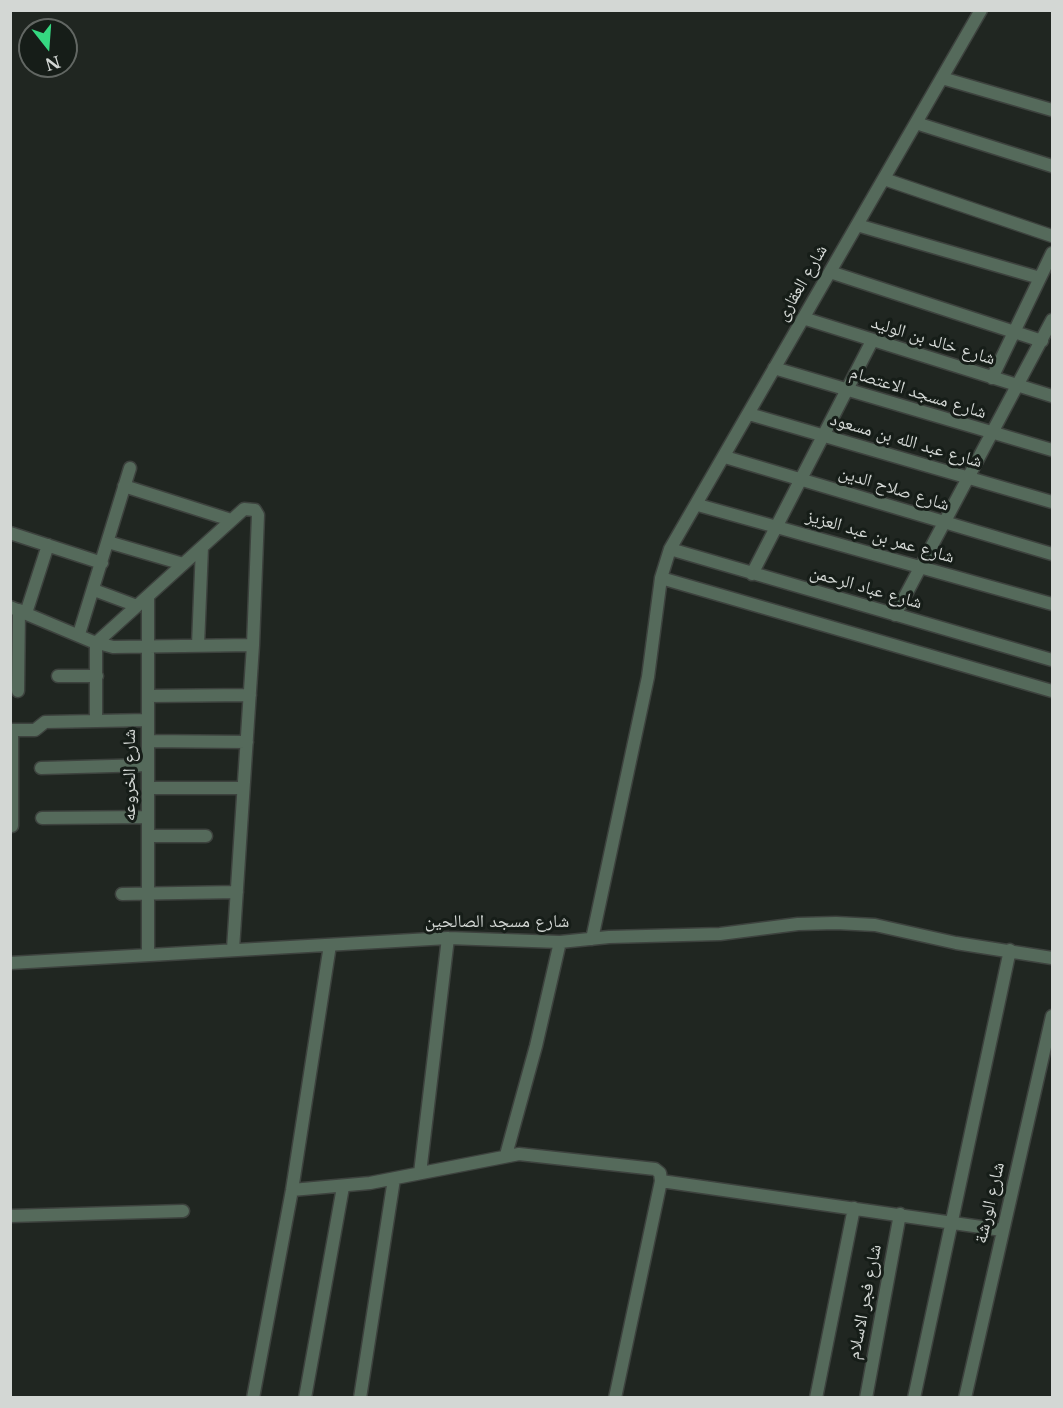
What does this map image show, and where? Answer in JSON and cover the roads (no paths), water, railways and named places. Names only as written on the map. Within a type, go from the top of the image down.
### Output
[{"type":"street","name":"شارع العقارى","points":[[592,939],[648,677],[662,578],[670,549],[698,505],[774,368],[981,10]]},
{"type":"street","points":[[942,78],[1053,111]]},
{"type":"street","points":[[916,123],[1053,166]]},
{"type":"street","points":[[884,179],[1053,236]]},
{"type":"street","points":[[857,225],[1040,278]]},
{"type":"street","points":[[992,378],[1053,253]]},
{"type":"street","points":[[830,272],[1042,341]]},
{"type":"street","name":"شارع خالد بن الوليد","points":[[803,318],[1053,396]]},
{"type":"street","points":[[895,615],[1053,320]]},
{"type":"street","points":[[752,574],[872,341]]},
{"type":"street","name":"شارع مسجد الاعتصام","points":[[774,368],[992,434],[1053,450]]},
{"type":"street","name":"شارع عبد الله بن مسعود","points":[[749,414],[1053,502]]},
{"type":"street","name":"شارع صلاح الدين","points":[[725,457],[1053,554]]},
{"type":"street","points":[[79,634],[130,468]]},
{"type":"street","points":[[124,486],[231,520]]},
{"type":"street","name":"شارع عمر بن عبد العزيز","points":[[698,505],[1053,604]]},
{"type":"street","points":[[96,721],[96,643],[244,509],[250,508],[258,514],[253,645],[233,949]]},
{"type":"street","points":[[10,533],[102,563]]},
{"type":"street","points":[[108,542],[183,564]]},
{"type":"street","points":[[18,691],[14,676],[19,610],[48,545]]},
{"type":"street","points":[[198,645],[202,547]]},
{"type":"street","name":"شارع عباد الرحمن","points":[[670,549],[1053,660]]},
{"type":"street","points":[[662,578],[1053,691]]},
{"type":"street","points":[[94,590],[137,606]]},
{"type":"street","name":"شارع الخروعه","points":[[148,596],[148,954]]},
{"type":"street","points":[[19,610],[96,643],[113,647],[253,645]]},
{"type":"street","points":[[58,676],[97,676]]},
{"type":"street","points":[[148,696],[250,695]]},
{"type":"street","points":[[12,826],[11,730],[35,730],[45,722],[148,720]]},
{"type":"street","points":[[148,741],[247,742]]},
{"type":"street","points":[[40,768],[148,765]]},
{"type":"street","points":[[148,788],[243,788]]},
{"type":"street","points":[[42,818],[148,817]]},
{"type":"street","points":[[148,836],[206,836]]},
{"type":"street","points":[[122,894],[237,892]]},
{"type":"street","name":"شارع مسجد الصالحين","points":[[10,963],[448,938],[560,942],[720,934],[798,924],[836,923],[875,925],[956,943],[1053,958]]},
{"type":"street","points":[[420,1173],[448,938]]},
{"type":"street","points":[[506,1155],[536,1046],[560,942]]},
{"type":"street","points":[[253,1398],[292,1190],[330,945]]},
{"type":"street","points":[[914,1398],[954,1221],[1010,950]]},
{"type":"street","name":"شارع الورشة","points":[[965,1398],[1053,1016]]},
{"type":"street","points":[[292,1190],[343,1187],[394,1179],[519,1154],[651,1167],[660,1173],[661,1181],[615,1398]]},
{"type":"street","points":[[360,1398],[394,1179]]},
{"type":"street","points":[[661,1181],[954,1221],[1002,1230]]},
{"type":"street","points":[[305,1398],[343,1187]]},
{"type":"street","points":[[816,1398],[854,1208]]},
{"type":"street","points":[[10,1216],[183,1211]]},
{"type":"street","name":"شارع فجر الاسلام","points":[[866,1398],[900,1214]]}]
